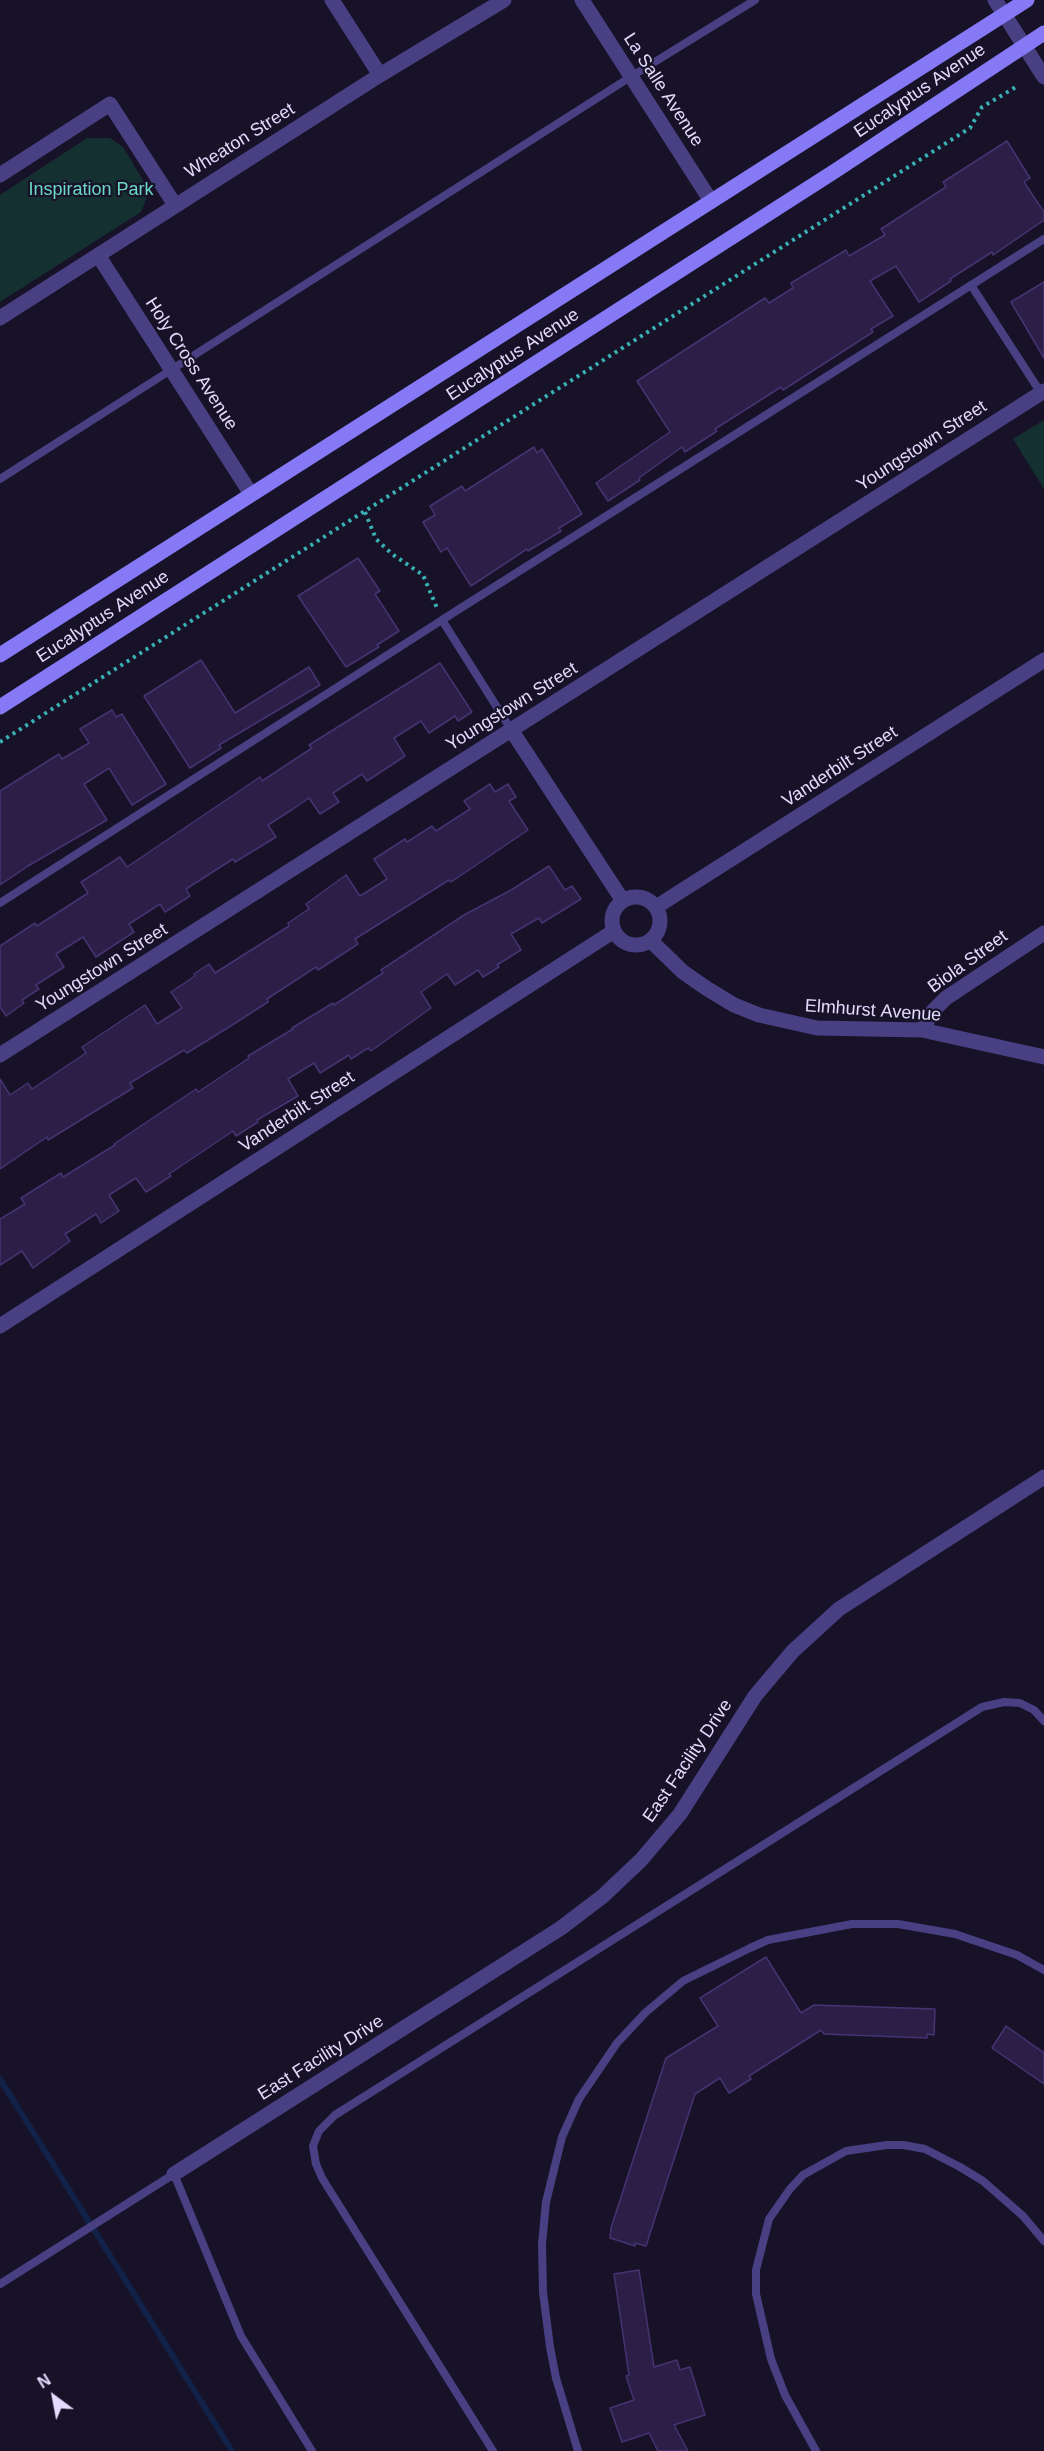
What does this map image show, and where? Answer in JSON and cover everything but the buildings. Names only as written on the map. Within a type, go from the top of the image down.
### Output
[{"type":"street","points":[[332,0],[380,75]]},
{"type":"street","name":"Wheaton Street","points":[[0,318],[380,75],[504,0]]},
{"type":"street","name":"La Salle Avenue","points":[[582,0],[711,201]]},
{"type":"street","points":[[995,0],[1044,77]]},
{"type":"street","name":"Eucalyptus Avenue","points":[[0,655],[1027,0]]},
{"type":"street","name":"Eucalyptus Avenue","points":[[0,707],[836,171],[1044,33]]},
{"type":"street","points":[[0,175],[110,104],[175,205]]},
{"type":"street","name":"Holy Cross Avenue","points":[[98,255],[251,494]]},
{"type":"street","name":"Youngstown Street","points":[[0,1055],[1042,392]]},
{"type":"street","name":"Vanderbilt Street","points":[[656,907],[1044,660]]},
{"type":"street","points":[[512,731],[623,901]]},
{"type":"street","points":[[639,897],[650,901],[656,907],[660,924],[651,941],[636,945],[629,944],[614,931],[613,916],[623,901],[639,897]]},
{"type":"street","name":"Vanderbilt Street","points":[[0,1326],[614,931]]},
{"type":"street","name":"Biola Street","points":[[922,1030],[933,1011],[946,998],[1044,933]]},
{"type":"street","name":"Elmhurst Avenue","points":[[651,941],[683,972],[706,988],[734,1005],[759,1015],[817,1028],[922,1030],[1044,1057]]},
{"type":"street","name":"East Facility Drive","points":[[174,2174],[561,1928],[603,1896],[641,1860],[680,1814],[755,1696],[793,1651],[848,1603],[1044,1477]]},
{"type":"lane","points":[[0,479],[755,0]]},
{"type":"lane","points":[[0,903],[1044,239]]},
{"type":"lane","points":[[971,285],[1042,392]]},
{"type":"lane","points":[[442,620],[512,731]]},
{"type":"lane","points":[[492,2451],[322,2178],[316,2164],[313,2146],[319,2131],[335,2115],[982,1707],[1004,1702],[1020,1703],[1034,1710],[1044,1722]]},
{"type":"lane","points":[[578,2451],[556,2378],[548,2336],[543,2292],[542,2244],[546,2202],[553,2166],[562,2137],[579,2099],[617,2043],[645,2013],[683,1981],[750,1947],[779,1938],[852,1924],[898,1924],[955,1934],[1017,1955],[1044,1970]]},
{"type":"lane","points":[[816,2451],[785,2395],[771,2359],[756,2294],[756,2270],[769,2219],[803,2175],[846,2151],[886,2145],[903,2145],[925,2150],[982,2181],[1023,2216],[1044,2241]]},
{"type":"lane","points":[[0,2284],[174,2174],[242,2336],[312,2451]]},
{"type":"path","points":[[0,742],[969,128],[982,107],[1016,87]]},
{"type":"path","points":[[365,512],[376,539],[392,554],[423,575],[442,620]]},
{"type":"green space","name":"Inspiration Park","points":[[87,138],[110,138],[123,147],[144,182],[147,197],[141,212],[0,302],[0,195]]},
{"type":"green space","points":[[1044,420],[1044,489],[1013,439]]},
{"type":"waterway","points":[[0,2079],[232,2451]]}]
